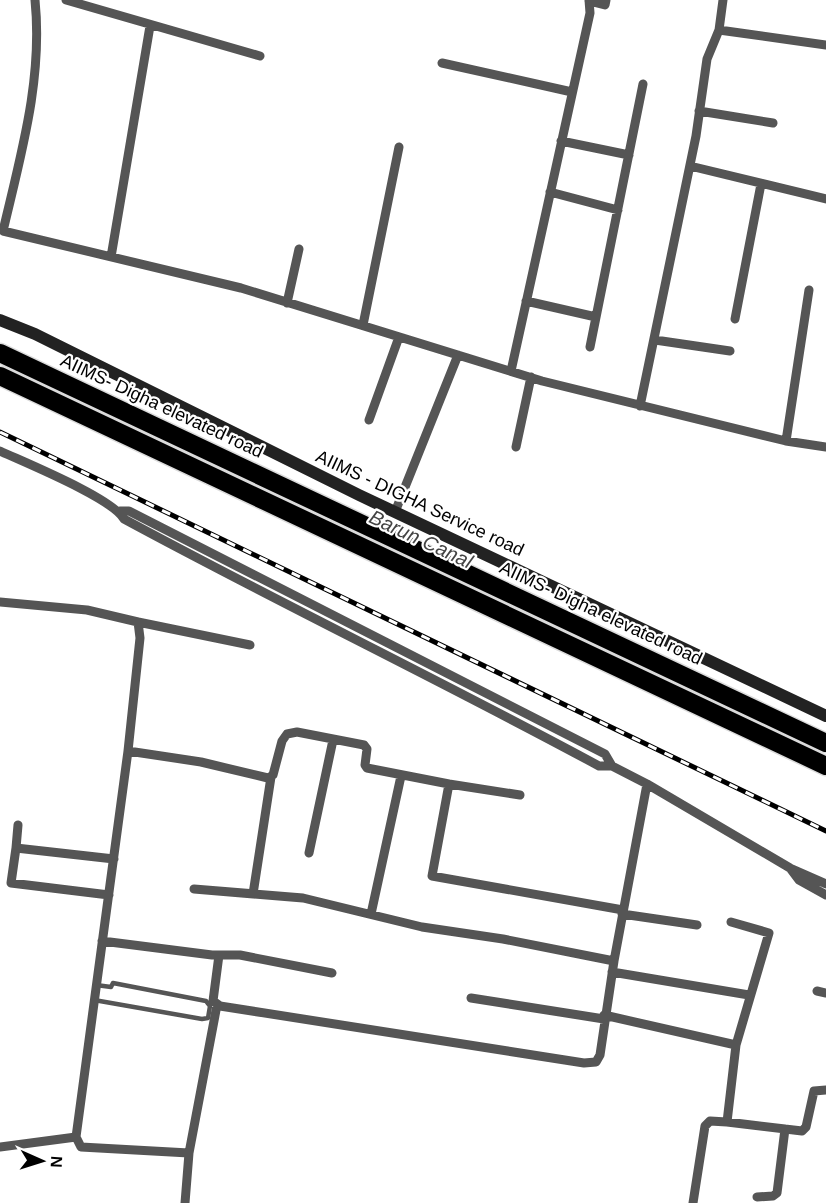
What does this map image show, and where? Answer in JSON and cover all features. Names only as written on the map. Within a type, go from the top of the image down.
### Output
[{"type":"highway","name":"AIIMS- Digha elevated road","points":[[0,353],[826,743]]},
{"type":"highway","points":[[0,376],[826,766]]},
{"type":"main road","name":"AIIMS - DIGHA Service road","points":[[0,320],[35,334],[395,512],[826,716]]},
{"type":"street","points":[[35,0],[38,62],[29,118],[2,231],[241,288],[531,377],[640,406],[786,441],[826,447]]},
{"type":"street","points":[[66,0],[260,56]]},
{"type":"street","points":[[511,371],[590,13],[589,0],[605,5],[606,0]]},
{"type":"street","points":[[640,406],[690,166],[706,59],[719,30],[723,0]]},
{"type":"street","points":[[111,257],[150,26]]},
{"type":"street","points":[[719,30],[826,45]]},
{"type":"street","points":[[442,63],[572,92]]},
{"type":"street","points":[[590,347],[643,84]]},
{"type":"street","points":[[699,111],[773,123]]},
{"type":"street","points":[[561,141],[629,155]]},
{"type":"street","points":[[363,325],[399,147]]},
{"type":"street","points":[[690,166],[826,199]]},
{"type":"street","points":[[735,319],[761,184]]},
{"type":"street","points":[[550,192],[618,210]]},
{"type":"street","points":[[287,303],[299,249]]},
{"type":"street","points":[[786,441],[810,290]]},
{"type":"street","points":[[526,301],[596,317]]},
{"type":"street","points":[[369,420],[399,337]]},
{"type":"street","points":[[655,340],[730,351]]},
{"type":"street","points":[[395,512],[458,355]]},
{"type":"street","points":[[516,447],[531,377]]},
{"type":"street","points":[[0,451],[120,511],[129,511],[605,754],[612,766],[790,868],[826,884]]},
{"type":"street","points":[[0,603],[87,610],[250,645]]},
{"type":"street","points":[[138,622],[140,638],[128,751],[76,1137],[81,1147],[189,1153]]},
{"type":"street","points":[[253,894],[271,777],[282,741],[287,734],[297,732],[366,746],[366,767],[400,776],[520,795]]},
{"type":"street","points":[[309,853],[333,741]]},
{"type":"street","points":[[128,751],[201,762],[271,777]]},
{"type":"street","points":[[370,915],[400,776]]},
{"type":"street","points":[[449,784],[432,876],[697,925]]},
{"type":"street","points":[[217,1005],[589,1063],[596,1062],[600,1055],[604,1017],[647,784]]},
{"type":"street","points":[[18,825],[11,883],[109,895]]},
{"type":"street","points":[[16,848],[114,859]]},
{"type":"street","points":[[790,868],[799,880],[826,895]]},
{"type":"street","points":[[194,890],[303,898],[422,927],[503,939],[614,961]]},
{"type":"street","points":[[727,1122],[736,1045],[769,933],[731,922]]},
{"type":"street","points":[[102,941],[219,955],[240,954],[332,973]]},
{"type":"street","points":[[185,1203],[189,1153],[217,1005],[213,998],[219,955]]},
{"type":"street","points":[[612,972],[749,995]]},
{"type":"street","points":[[471,998],[604,1017],[736,1045]]},
{"type":"street","points":[[693,1203],[705,1126],[710,1121],[785,1130],[805,1129],[813,1093],[816,1089],[826,1090]]},
{"type":"street","points":[[757,1197],[773,1196],[777,1193],[785,1130]]},
{"type":"street","points":[[0,1148],[76,1137]]},
{"type":"lane","points":[[94,1000],[202,1019],[208,1018],[210,1006],[206,1001],[113,983],[111,987],[96,985]]},
{"type":"railway","points":[[0,432],[826,831]]},
{"type":"water label","name":"Barun Canal","points":[[421,539]]}]
